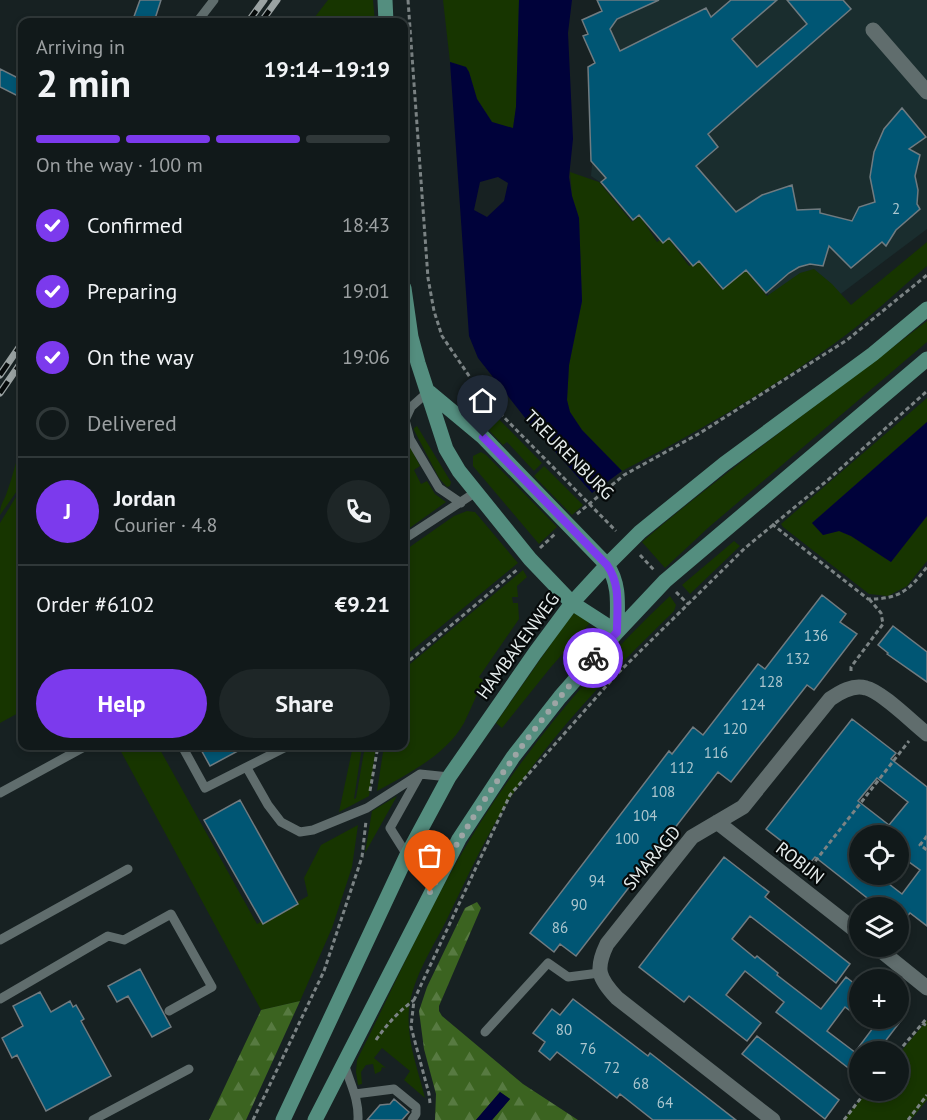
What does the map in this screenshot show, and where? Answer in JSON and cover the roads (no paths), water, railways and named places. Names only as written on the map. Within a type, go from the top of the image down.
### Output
[{"type":"main road","points":[[385,0],[386,18]]},
{"type":"main road","name":"HAMBAKENWEG","points":[[284,1120],[407,855],[449,777],[572,603],[628,543],[724,464],[873,354],[927,309]]},
{"type":"main road","points":[[408,316],[411,337],[446,449],[459,471],[530,559],[572,603],[617,632]]},
{"type":"main road","points":[[315,1120],[459,839],[513,757],[560,697],[666,581],[927,359]]},
{"type":"main road","points":[[429,392],[483,437],[607,565],[618,589],[617,632]]},
{"type":"street","points":[[873,30],[927,92]]},
{"type":"street","name":"SMARAGD","points":[[599,973],[600,958],[607,944],[693,837],[743,807],[830,699],[850,688],[867,688],[923,731]]},
{"type":"street","name":"ROBIJN","points":[[717,822],[849,926]]},
{"type":"street","points":[[889,957],[927,988]]},
{"type":"street","points":[[599,973],[605,985],[617,998],[773,1120]]},
{"type":"lane","points":[[200,18],[214,0]]},
{"type":"lane","points":[[408,414],[411,407],[429,392]]},
{"type":"lane","points":[[408,431],[410,439],[439,488],[461,503]]},
{"type":"lane","points":[[408,536],[476,492]]},
{"type":"lane","points":[[0,793],[79,750]]},
{"type":"lane","points":[[184,750],[205,788],[281,750]]},
{"type":"lane","points":[[247,768],[268,805],[281,822],[292,830],[300,832],[313,830],[367,808],[420,774],[449,777]]},
{"type":"lane","points":[[407,855],[390,828],[420,774]]},
{"type":"lane","points":[[0,940],[128,869]]},
{"type":"lane","points":[[0,999],[108,936],[124,940],[171,914],[212,987],[169,1011]]},
{"type":"lane","points":[[485,1032],[548,963],[567,977],[599,973]]},
{"type":"lane","points":[[344,1063],[359,1104],[358,1120]]},
{"type":"lane","points":[[93,1120],[189,1069]]},
{"type":"lane","points":[[355,1094],[394,1089],[416,1107],[416,1114],[412,1120]]},
{"type":"railway","points":[[251,18],[264,0]]},
{"type":"railway","points":[[264,18],[277,0]]},
{"type":"railway","points":[[0,375],[18,349]]},
{"type":"railway","points":[[0,393],[18,367]]}]
